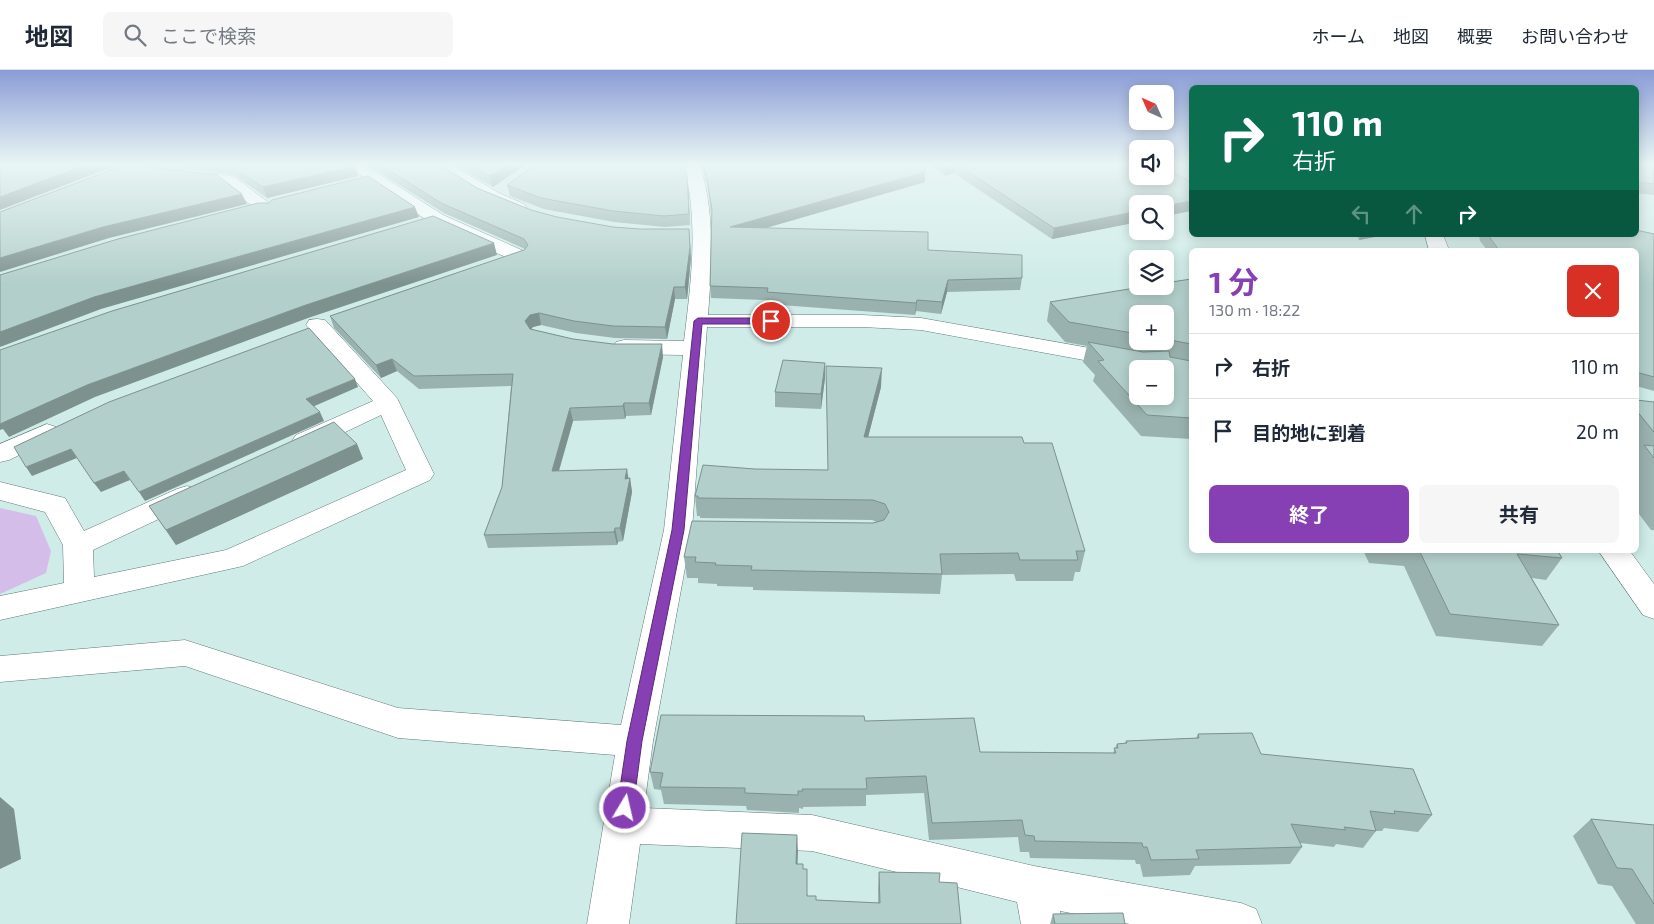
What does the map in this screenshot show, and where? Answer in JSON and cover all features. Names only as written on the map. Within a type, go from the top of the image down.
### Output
[{"type":"street","points":[[263,205],[267,208]]},
{"type":"street","points":[[248,212],[278,205]]},
{"type":"street","points":[[416,205],[437,219],[520,256],[492,266]]},
{"type":"street","points":[[512,205],[529,212]]},
{"type":"street","points":[[608,924],[635,741],[678,530],[703,258],[693,233],[696,205]]},
{"type":"street","points":[[409,228],[437,219]]},
{"type":"street","points":[[605,346],[697,334],[862,321],[920,324],[1189,373]]},
{"type":"street","points":[[0,608],[233,559],[420,474],[388,403],[317,325]]},
{"type":"street","points":[[282,452],[388,403]]},
{"type":"street","points":[[0,454],[62,425]]},
{"type":"street","points":[[78,545],[211,484]]},
{"type":"street","points":[[0,491],[55,504],[78,545],[79,591]]},
{"type":"street","points":[[678,530],[707,530]]},
{"type":"street","points":[[1615,553],[1654,607]]},
{"type":"street","points":[[0,669],[185,653],[398,723],[635,741]]},
{"type":"street","points":[[622,825],[812,832],[1038,905],[1241,924]]},
{"type":"shaded area","points":[[0,508],[36,516],[51,551],[46,573],[0,594]]},
{"type":"building","points":[[19,205],[196,205],[103,227],[0,258],[0,212]]},
{"type":"building","points":[[251,205],[412,205],[415,207],[94,297],[0,332],[0,275],[118,239]]},
{"type":"building","points":[[445,205],[518,205],[557,217],[613,227],[689,229],[690,247],[685,287],[674,287],[665,327],[613,326],[574,321],[539,313],[530,315],[525,321],[530,329],[573,339],[613,344],[662,344],[649,403],[624,403],[623,406],[570,408],[552,471],[627,469],[625,479],[630,478],[620,528],[615,528],[614,532],[484,535],[502,487],[513,374],[414,376],[392,359],[376,365],[330,316],[524,250],[528,245],[524,239]]},
{"type":"building","points":[[579,205],[689,205],[689,214],[664,216],[613,211]]},
{"type":"building","points":[[711,205],[809,205],[730,227],[928,232],[928,250],[1022,255],[1022,278],[948,280],[942,302],[917,300],[916,303],[767,292],[768,288],[710,286]]},
{"type":"building","points":[[1019,205],[1129,205],[1129,213],[1054,228]]},
{"type":"building","points":[[433,216],[494,243],[303,306],[87,385],[0,424],[0,350],[112,311]]},
{"type":"building","points":[[1639,231],[1654,234],[1654,377],[1639,373],[1639,248],[1498,248],[1489,237],[1639,237]]},
{"type":"building","points":[[1189,279],[1189,344],[1174,341],[1174,305],[1129,305],[1129,332],[1069,322],[1050,302],[1129,289],[1129,295],[1174,295],[1174,282]]},
{"type":"building","points":[[309,328],[355,379],[306,399],[320,412],[139,492],[124,471],[94,483],[71,449],[26,467],[14,447],[109,402]]},
{"type":"building","points":[[1088,342],[1143,352],[1169,351],[1170,357],[1189,361],[1189,418],[1147,415],[1138,405],[1174,405],[1174,360],[1129,360],[1129,395],[1098,361],[1104,360]]},
{"type":"building","points":[[783,360],[825,363],[821,394],[775,392]]},
{"type":"building","points":[[826,366],[882,368],[864,437],[1022,437],[1024,443],[1052,443],[1085,551],[1076,551],[1078,560],[1020,560],[1018,553],[940,554],[942,574],[751,570],[752,566],[715,565],[716,563],[695,562],[696,557],[684,557],[692,521],[873,523],[884,520],[889,512],[885,504],[873,500],[698,498],[698,496],[695,496],[703,465],[755,469],[828,470]]},
{"type":"building","points":[[1639,400],[1654,402],[1654,432],[1639,414]]},
{"type":"building","points":[[334,422],[357,444],[166,530],[149,506]]},
{"type":"building","points":[[1644,445],[1654,446],[1654,458]]},
{"type":"building","points":[[1420,553],[1559,553],[1562,558],[1517,554],[1559,625],[1450,614]]},
{"type":"building","points":[[661,715],[864,716],[865,721],[974,718],[980,752],[1116,753],[1114,748],[1118,748],[1117,744],[1127,743],[1126,741],[1199,738],[1198,734],[1252,733],[1261,754],[1413,769],[1432,815],[1394,811],[1395,814],[1370,811],[1376,831],[1291,824],[1302,847],[1196,850],[1199,859],[1151,860],[1147,847],[1143,847],[1142,843],[1035,841],[1034,836],[1025,835],[1022,820],[932,823],[926,776],[866,778],[867,789],[802,789],[803,791],[798,791],[798,795],[745,793],[745,788],[660,787],[663,773],[650,772]]},
{"type":"building","points":[[1591,819],[1654,825],[1654,904],[1632,869],[1617,868]]},
{"type":"building","points":[[742,833],[797,835],[796,864],[803,864],[803,869],[807,869],[807,896],[816,896],[816,900],[880,903],[879,872],[940,873],[939,882],[957,883],[961,924],[736,924]]},
{"type":"building","points":[[1123,913],[1125,924],[1055,924],[1053,914]]},
{"type":"route","points":[[625,808],[635,741],[678,530],[698,321],[771,321]]}]
